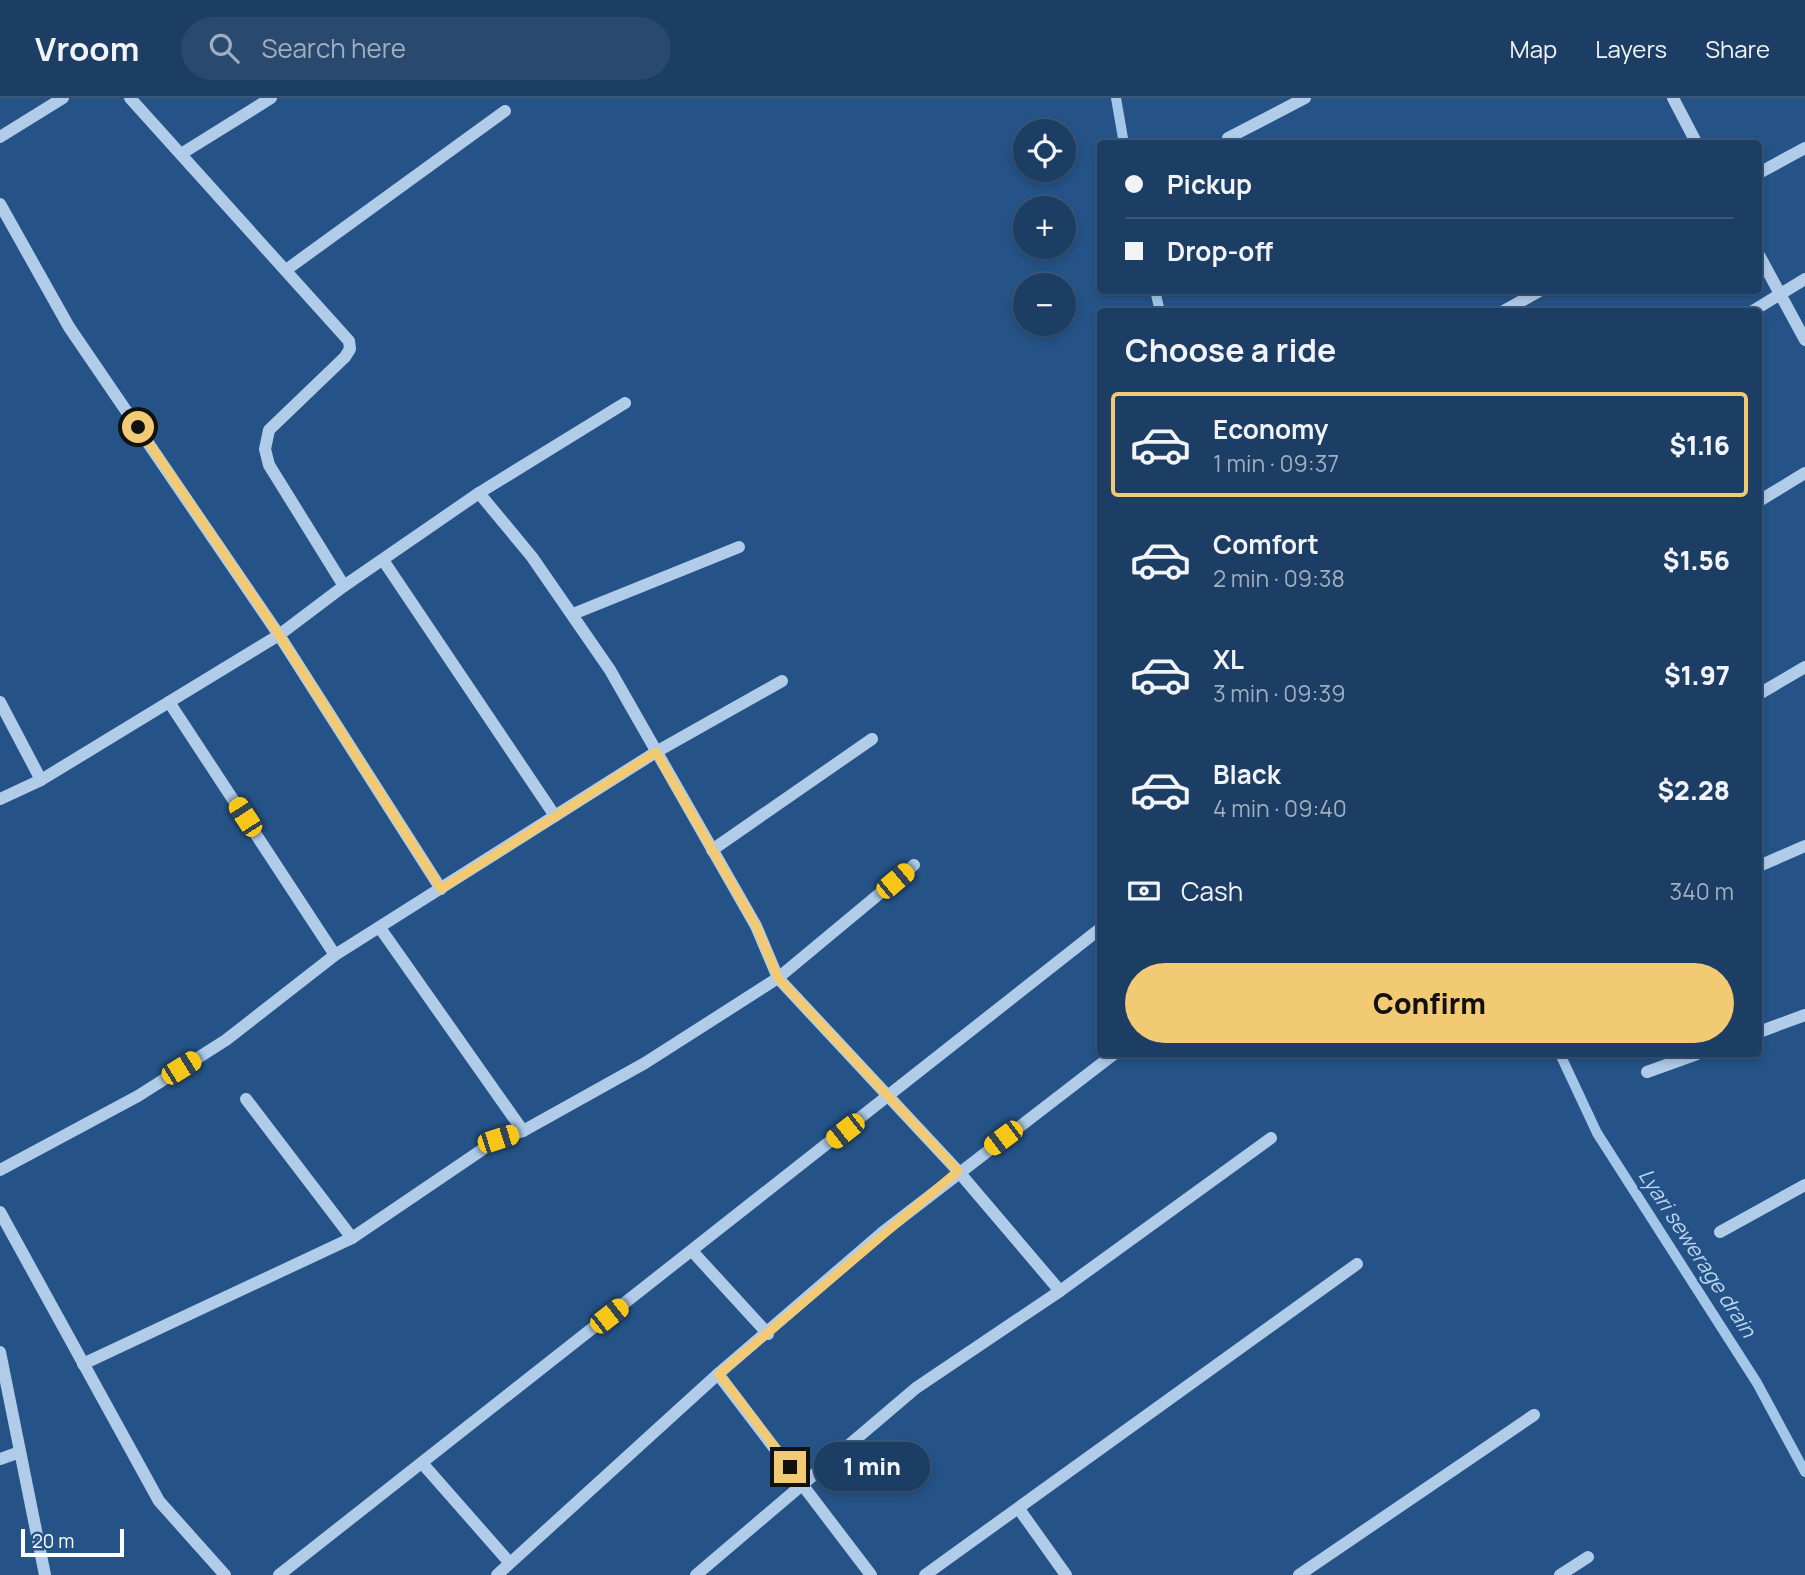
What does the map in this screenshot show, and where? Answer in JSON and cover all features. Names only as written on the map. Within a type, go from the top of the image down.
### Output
[{"type":"street","points":[[0,137],[63,98]]},
{"type":"street","points":[[130,98],[349,341],[350,349],[345,357],[269,430],[265,449],[269,466],[344,586]]},
{"type":"street","points":[[181,154],[271,98]]},
{"type":"street","points":[[1228,138],[1305,98]]},
{"type":"street","points":[[1674,99],[1696,140]]},
{"type":"street","points":[[286,270],[505,111]]},
{"type":"street","points":[[1762,171],[1805,148]]},
{"type":"street","points":[[0,204],[69,327],[279,635],[441,889]]},
{"type":"street","points":[[1762,261],[1805,340]]},
{"type":"street","points":[[1757,308],[1805,279]]},
{"type":"street","points":[[1509,308],[1534,294]]},
{"type":"street","points":[[0,799],[41,780],[279,635],[344,586],[478,493],[625,403]]},
{"type":"street","points":[[1762,499],[1805,473]]},
{"type":"street","points":[[478,493],[532,557],[610,670],[756,926],[778,978],[958,1171],[1059,1291]]},
{"type":"street","points":[[573,614],[739,547]]},
{"type":"street","points":[[383,560],[555,816]]},
{"type":"street","points":[[1762,692],[1805,667]]},
{"type":"street","points":[[0,1170],[138,1096],[226,1040],[335,956],[656,752],[782,681]]},
{"type":"street","points":[[0,702],[41,780]]},
{"type":"street","points":[[169,702],[335,956]]},
{"type":"street","points":[[712,850],[872,739]]},
{"type":"street","points":[[1762,865],[1805,846]]},
{"type":"street","points":[[83,1364],[352,1238],[498,1139],[523,1131],[645,1063],[778,978],[914,865]]},
{"type":"street","points":[[380,928],[523,1131]]},
{"type":"street","points":[[279,1575],[1097,931]]},
{"type":"street","points":[[1762,1031],[1805,1015]]},
{"type":"street","points":[[497,1575],[719,1374],[883,1232],[958,1171],[1110,1057]]},
{"type":"street","points":[[1647,1072],[1689,1057]]},
{"type":"street","points":[[246,1098],[352,1238]]},
{"type":"street","points":[[696,1575],[804,1486],[916,1388],[1059,1291],[1271,1138]]},
{"type":"street","points":[[1720,1232],[1805,1185]]},
{"type":"street","points":[[0,1212],[159,1501],[225,1575]]},
{"type":"street","points":[[692,1251],[768,1334]]},
{"type":"street","points":[[925,1575],[1357,1264]]},
{"type":"street","points":[[0,1352],[45,1575]]},
{"type":"street","points":[[719,1374],[872,1575]]},
{"type":"street","points":[[1299,1575],[1534,1415]]},
{"type":"street","points":[[0,1459],[20,1452]]},
{"type":"street","points":[[422,1463],[509,1562]]},
{"type":"street","points":[[1019,1509],[1066,1575]]},
{"type":"street","points":[[1560,1575],[1588,1557]]},
{"type":"waterway","name":"Lyari sewerage drain","points":[[1116,98],[1123,140]]},
{"type":"waterway","name":"Lyari sewerage drain","points":[[1156,294],[1159,308]]},
{"type":"waterway","name":"Lyari sewerage drain","points":[[1561,1057],[1597,1133],[1757,1383],[1805,1472]]},
{"type":"route","points":[[138,427],[279,635],[441,889],[656,752],[756,926],[778,978],[958,1171],[719,1374],[790,1467]]}]
